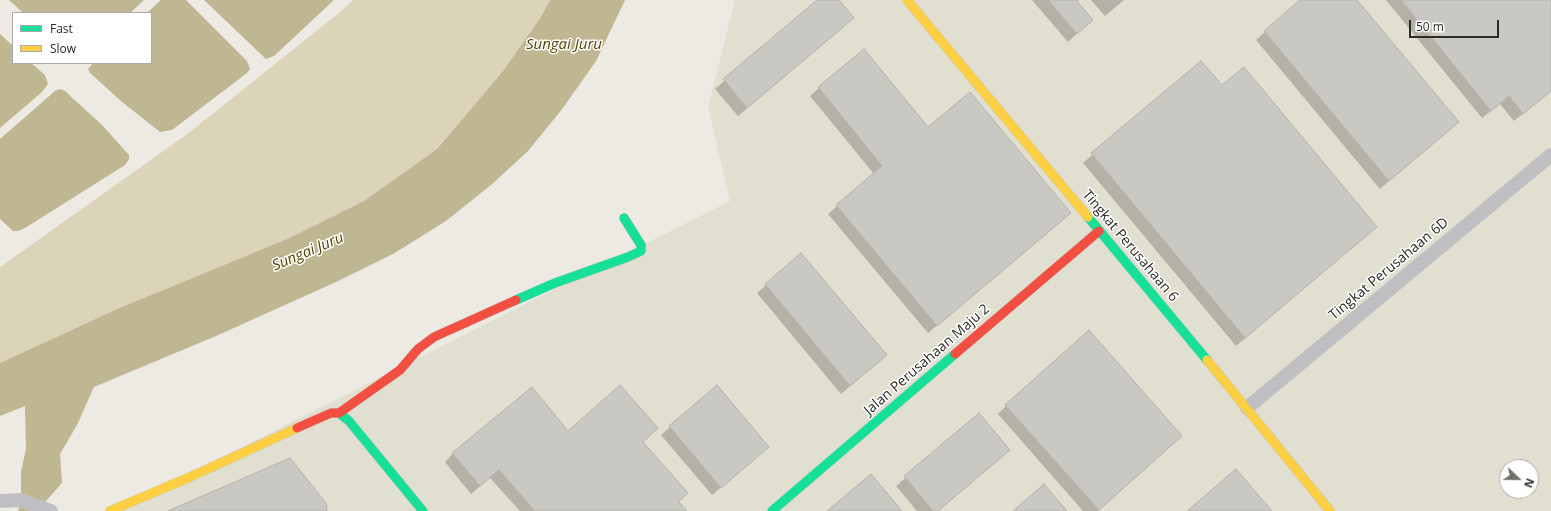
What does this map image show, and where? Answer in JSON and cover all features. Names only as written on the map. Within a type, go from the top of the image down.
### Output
[{"type":"street","name":"Tingkat Perusahaan 6","points":[[907,0],[1247,408],[1330,511]]},
{"type":"street","name":"Tingkat Perusahaan 6D","points":[[1247,408],[1551,155]]},
{"type":"street","points":[[110,511],[190,477],[331,413],[339,413],[400,370],[418,349],[434,337],[555,283],[641,251],[641,245],[624,218]]},
{"type":"street","name":"Jalan Perusahaan Maju 2","points":[[772,511],[1099,231]]},
{"type":"street","points":[[339,413],[349,421],[423,511]]},
{"type":"street","points":[[0,501],[20,500],[50,510]]},
{"type":"shaded area","points":[[353,0],[550,0],[541,17],[503,71],[437,149],[364,201],[287,239],[117,309],[0,363],[0,267],[186,135],[339,13]]},
{"type":"shaded area","points":[[735,0],[1551,0],[1551,511],[115,511],[730,201],[708,107]]},
{"type":"water","points":[[9,0],[144,0],[131,12],[22,12]]},
{"type":"water","points":[[161,0],[186,0],[247,61],[250,69],[247,73],[172,130],[160,132],[121,101],[90,73],[88,69],[92,64],[152,64],[152,12],[148,12]]},
{"type":"water","points":[[204,0],[334,0],[274,56],[266,59]]},
{"type":"water","name":"Sungai Juru","points":[[550,0],[625,0],[596,61],[563,108],[528,151],[491,185],[446,221],[393,254],[336,282],[216,336],[94,387],[77,425],[60,454],[62,483],[46,501],[45,511],[18,511],[21,500],[21,472],[26,449],[25,406],[0,416],[0,363],[117,309],[287,239],[364,201],[437,149],[503,71],[541,17]]},
{"type":"water","points":[[0,34],[12,45],[12,64],[32,64],[45,75],[48,84],[42,92],[0,128]]},
{"type":"water","points":[[60,89],[65,91],[103,126],[129,155],[129,159],[125,165],[25,228],[18,231],[13,231],[0,219],[0,139],[55,91]]},
{"type":"building","points":[[817,0],[839,0],[854,18],[747,108],[723,79]]},
{"type":"building","points":[[1048,0],[1076,0],[1093,20],[1077,34]]},
{"type":"building","points":[[1300,0],[1357,0],[1459,122],[1389,181],[1264,31]]},
{"type":"building","points":[[1401,0],[1551,0],[1551,91],[1523,114],[1509,96],[1491,111]]},
{"type":"building","points":[[864,49],[928,127],[970,92],[1071,213],[937,326],[836,205],[882,166],[818,87]]},
{"type":"building","points":[[1201,61],[1222,85],[1244,67],[1377,227],[1245,338],[1091,153]]},
{"type":"building","points":[[801,253],[887,355],[850,386],[765,284]]},
{"type":"building","points":[[1089,330],[1182,436],[1099,510],[1005,405]]},
{"type":"building","points":[[620,385],[658,428],[643,442],[688,493],[679,502],[687,511],[535,511],[499,470],[480,486],[452,453],[532,387],[568,431]]},
{"type":"building","points":[[717,385],[769,447],[721,488],[669,426]]},
{"type":"building","points":[[979,413],[1010,450],[938,511],[933,511],[904,476]]},
{"type":"building","points":[[290,458],[326,503],[327,511],[168,511]]},
{"type":"building","points":[[1236,469],[1272,511],[1187,511]]},
{"type":"building","points":[[871,474],[902,511],[827,511]]},
{"type":"building","points":[[1044,484],[1067,511],[1013,511]]},
{"type":"traffic: fast","points":[[1088,217],[1207,360]]},
{"type":"traffic: fast","points":[[516,300],[555,283],[641,251],[641,245],[624,218]]},
{"type":"traffic: fast","points":[[772,511],[955,354]]},
{"type":"traffic: fast","points":[[339,413],[349,421],[423,511]]},
{"type":"traffic: slow","points":[[907,0],[1088,217]]},
{"type":"traffic: slow","points":[[1207,360],[1330,511]]},
{"type":"traffic: slow","points":[[110,511],[190,477],[297,428]]},
{"type":"traffic: jam","points":[[955,354],[1099,231]]},
{"type":"traffic: jam","points":[[297,428],[331,413],[339,413],[400,370],[418,349],[434,337],[516,300]]}]
